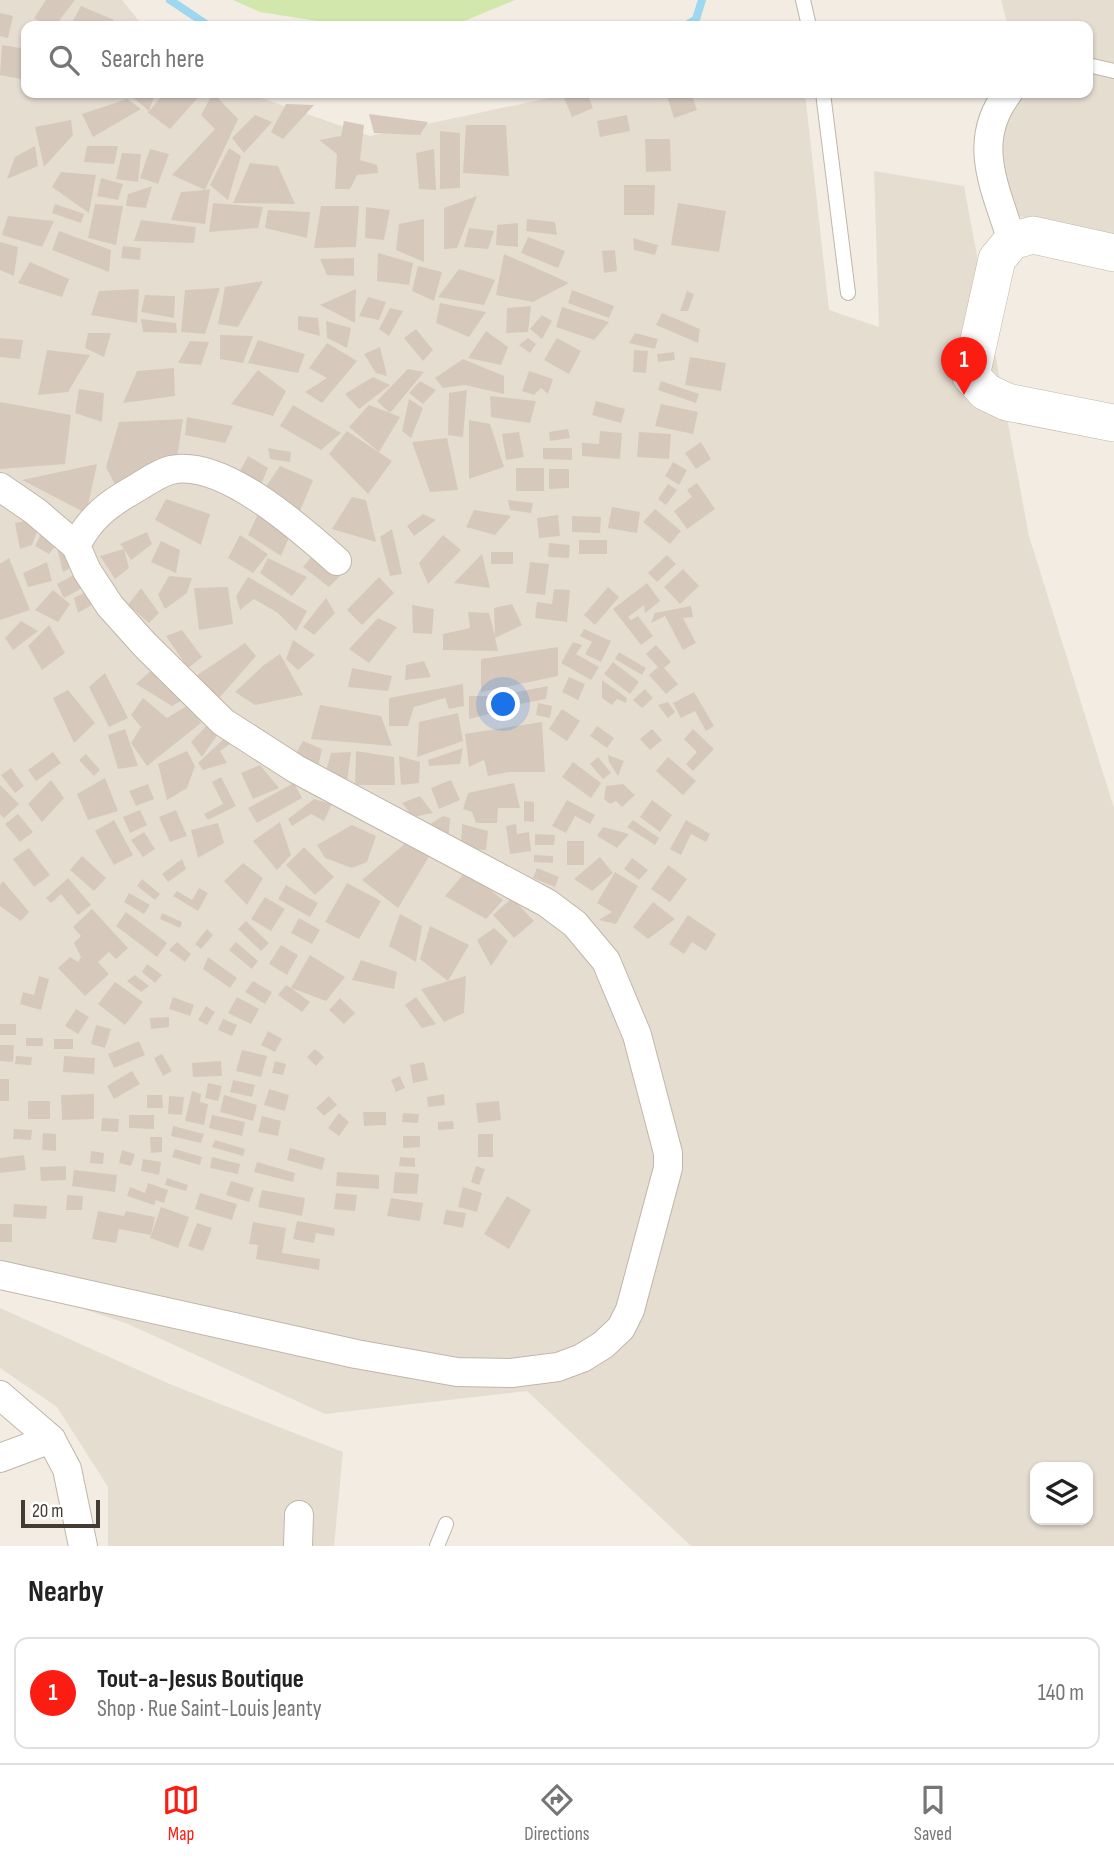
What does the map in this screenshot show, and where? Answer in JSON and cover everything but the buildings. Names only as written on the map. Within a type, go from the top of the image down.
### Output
[{"type":"street","points":[[1004,98],[989,128],[988,162],[1012,241]]},
{"type":"street","points":[[1114,253],[1033,235],[1012,241],[997,259],[971,376],[986,392],[1007,402],[1114,424]]},
{"type":"street","points":[[76,546],[84,529],[99,512],[169,470],[184,469],[204,472],[235,485],[278,509],[337,561]]},
{"type":"street","points":[[0,486],[36,511],[76,546],[87,571],[110,606],[145,645],[223,722],[296,769],[407,831],[507,880],[547,903],[575,924],[606,961],[637,1034],[668,1153],[668,1168],[630,1310],[621,1328],[603,1345],[582,1358],[558,1367],[511,1373],[457,1372],[356,1354],[0,1275]]},
{"type":"street","points":[[0,1395],[51,1439],[67,1469],[83,1546]]},
{"type":"street","points":[[0,1458],[51,1439]]},
{"type":"street","points":[[298,1546],[299,1515]]},
{"type":"lane","points":[[803,0],[807,21]]},
{"type":"lane","points":[[1093,66],[1114,71]]},
{"type":"lane","points":[[824,98],[848,293]]},
{"type":"lane","points":[[437,1546],[446,1524]]},
{"type":"shaded area","points":[[0,0],[122,0],[139,21],[21,21],[21,98],[261,98],[370,136],[549,98],[806,98],[829,310],[879,327],[874,171],[964,186],[1029,536],[1114,808],[1114,1546],[691,1546],[527,1391],[325,1414],[128,1324],[0,1281]]},
{"type":"shaded area","points":[[1001,0],[1114,0],[1114,246],[1063,237],[1010,211],[991,158],[1004,98],[1093,98],[1093,21],[1007,21]]},
{"type":"shaded area","points":[[0,1308],[172,1385],[343,1452],[334,1546],[108,1546],[108,1487],[57,1407],[0,1368]]},
{"type":"green space","points":[[233,0],[515,0],[464,21],[317,21],[260,12]]},
{"type":"waterway","points":[[170,0],[202,21]]},
{"type":"waterway","points":[[693,21],[702,0]]},
{"type":"place","name":"Tout-a-Jesus Boutique","points":[[964,395]]}]
